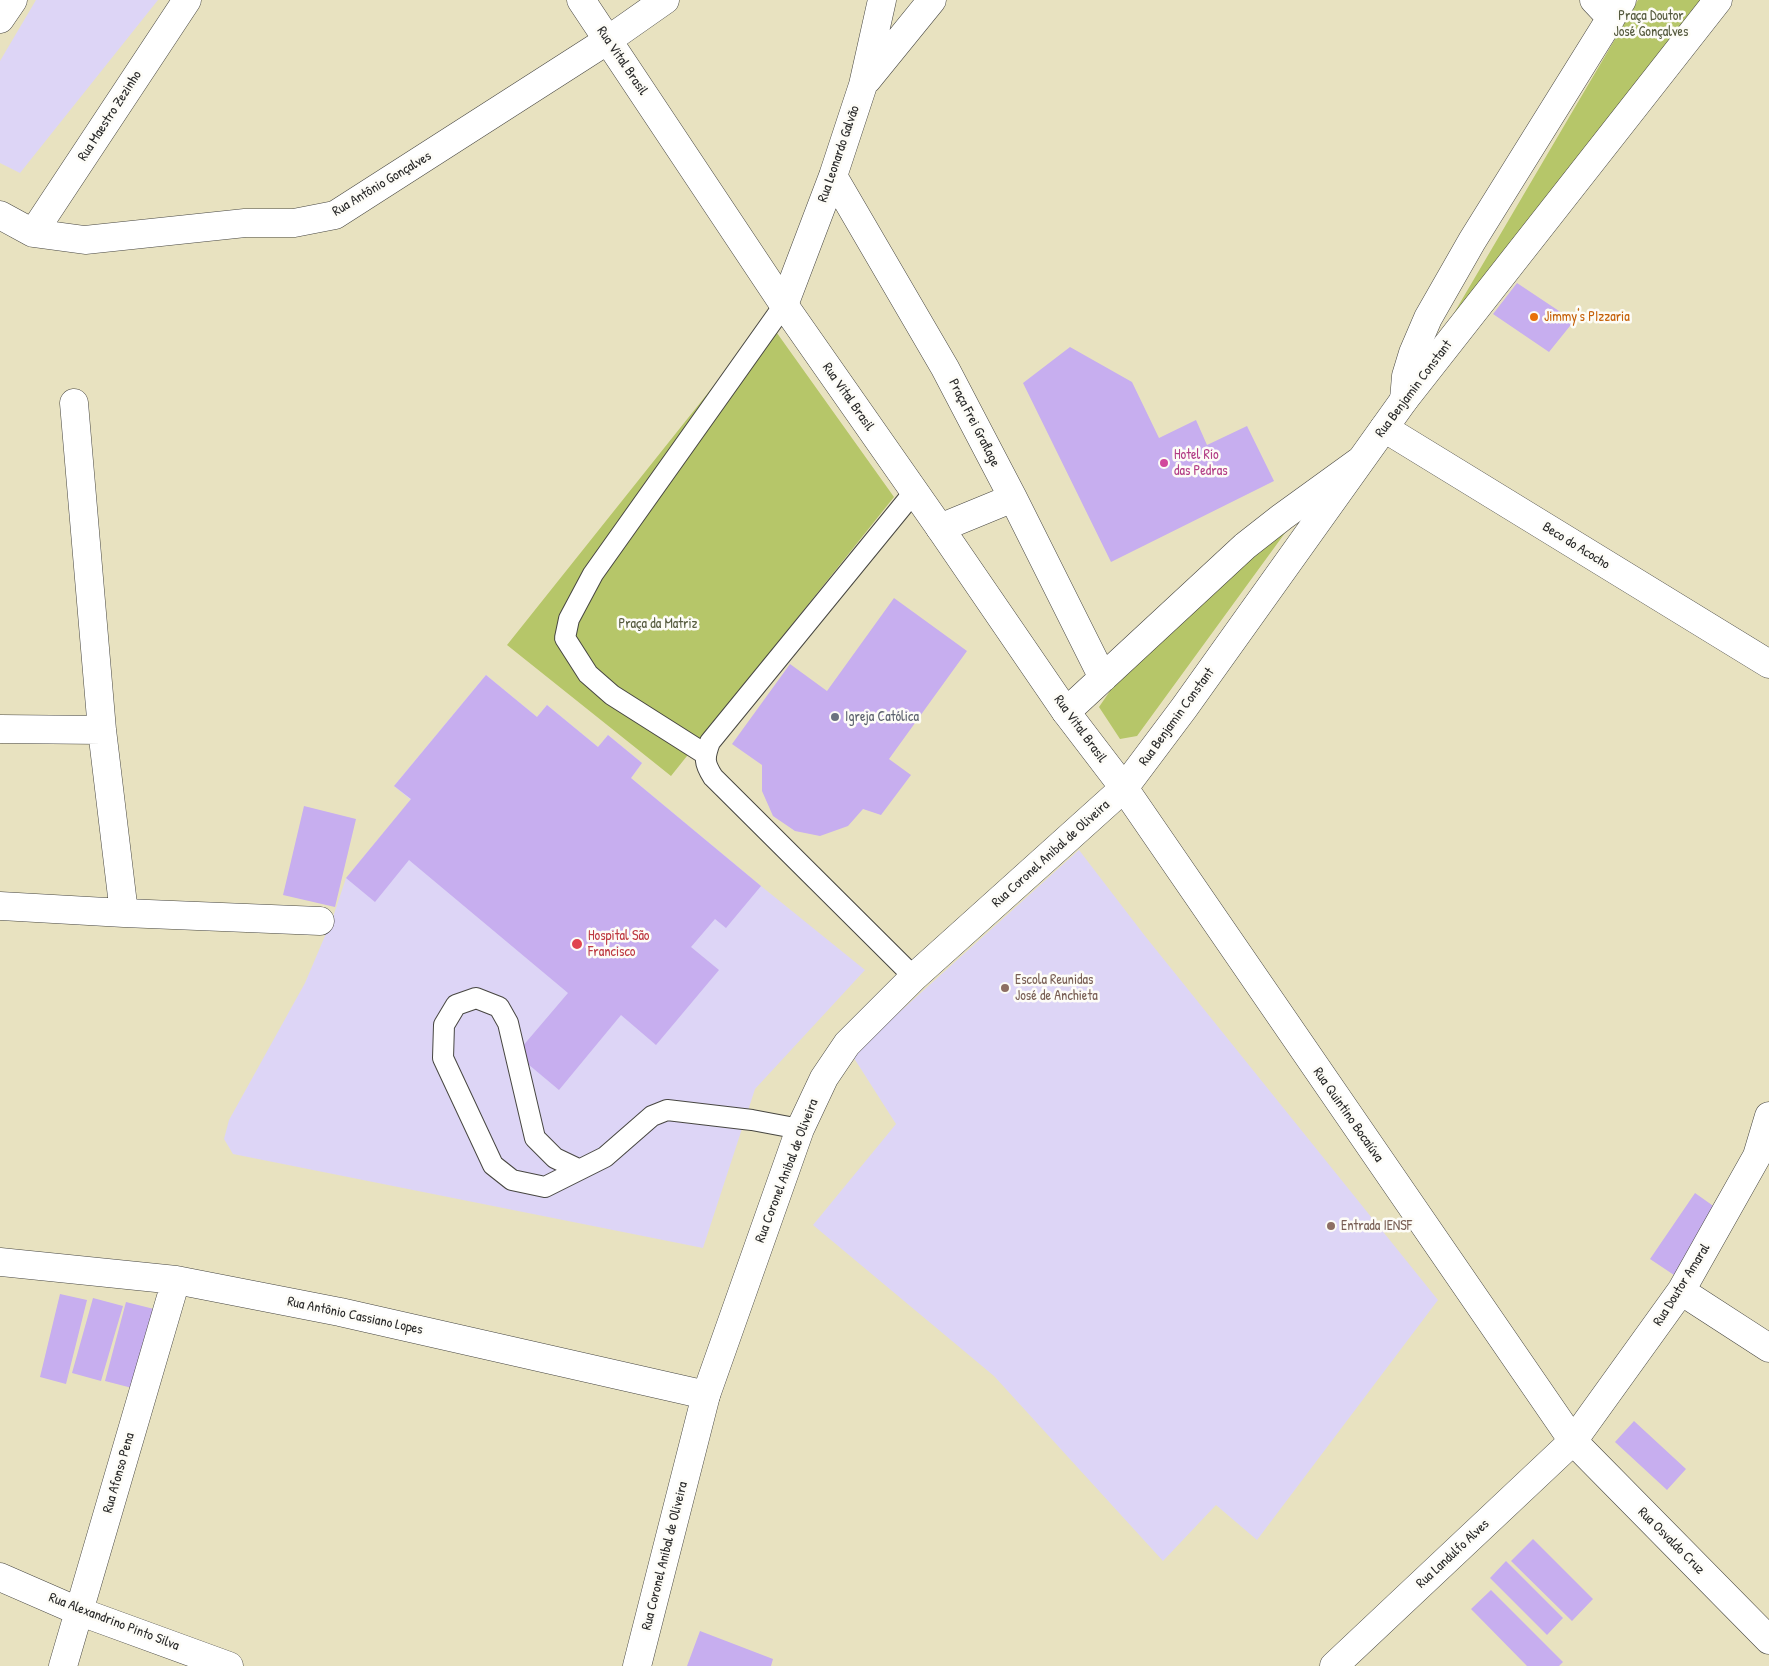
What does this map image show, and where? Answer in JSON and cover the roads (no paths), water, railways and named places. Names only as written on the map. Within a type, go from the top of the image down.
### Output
[{"type":"street","points":[[0,20],[13,0]]},
{"type":"street","name":"Rua Maestro Zezinho","points":[[33,233],[187,0]]},
{"type":"street","name":"Rua Vital Brasil","points":[[581,0],[784,305],[1066,712],[1124,788]]},
{"type":"street","name":"Rua Antônio Gonçalves","points":[[0,215],[33,233],[85,240],[245,223],[294,223],[335,215],[608,40],[665,0]]},
{"type":"street","name":"Rua Leonardo Galvão","points":[[784,305],[833,176],[863,85],[882,0]]},
{"type":"street","points":[[863,85],[932,0]]},
{"type":"street","name":"Rua Benjamin Constant","points":[[1124,788],[1184,708],[1404,400],[1718,0]]},
{"type":"street","points":[[1404,400],[1406,376],[1413,353],[1428,318],[1609,6]]},
{"type":"street","name":"Praça Frei Graflage","points":[[833,176],[945,368],[1013,498],[1103,678]]},
{"type":"street","points":[[74,404],[102,730],[124,913]]},
{"type":"street","name":"Beco do Acocho","points":[[1384,428],[1769,664]]},
{"type":"street","points":[[1066,712],[1245,546],[1282,516],[1359,462]]},
{"type":"street","points":[[940,528],[1013,498]]},
{"type":"street","points":[[0,729],[102,730]]},
{"type":"street","name":"Rua Coronel Anibal de Oliveira","points":[[637,1666],[706,1395],[800,1129],[824,1078],[847,1044],[914,977],[1124,788]]},
{"type":"street","name":"Rua Quintino Bocaiúva","points":[[1124,788],[1573,1441]]},
{"type":"street","points":[[0,906],[320,921]]},
{"type":"street","name":"Rua Doutor Amaral","points":[[1573,1441],[1681,1291],[1763,1147],[1769,1116]]},
{"type":"street","name":"Rua Antônio Cassiano Lopes","points":[[0,1262],[176,1280],[340,1312],[706,1395]]},
{"type":"street","name":"Rua Afonso Pena","points":[[64,1666],[78,1610],[176,1280]]},
{"type":"street","points":[[1681,1291],[1769,1348]]},
{"type":"street","name":"Rua Osvaldo Cruz","points":[[1573,1441],[1769,1640]]},
{"type":"street","name":"Rua Landulfo Alves","points":[[1334,1666],[1573,1441]]},
{"type":"street","name":"Rua Alexandrino Pinto Silva","points":[[0,1577],[78,1610],[229,1666]]},
{"type":"lane","points":[[706,754],[612,695],[588,674],[565,638],[569,619],[593,574],[784,305]]},
{"type":"lane","points":[[914,492],[710,742],[706,754],[706,766],[713,777],[914,977]]},
{"type":"lane","points":[[578,1169],[555,1158],[535,1138],[508,1023],[499,1007],[476,998],[456,1005],[444,1025],[443,1058],[493,1165],[512,1180],[545,1187],[605,1157],[652,1116],[667,1110],[752,1120],[800,1129]]},
{"type":"place","name":"Jimmy's PIzzaria","points":[[1534,317]]},
{"type":"place","name":"Hotel Rio das Pedras","points":[[1164,463]]},
{"type":"place","name":"Igreja Católica","points":[[835,717]]},
{"type":"place","name":"Hospital São Francisco","points":[[577,944]]},
{"type":"place","name":"Escola Reunidas José de Anchieta","points":[[1005,988]]},
{"type":"place","name":"Entrada IENSF","points":[[1331,1226]]},
{"type":"park label","name":"Praça Doutor José Gonçalves","points":[[1651,24]]},
{"type":"park label","name":"Praça da Matriz","points":[[658,624]]}]
